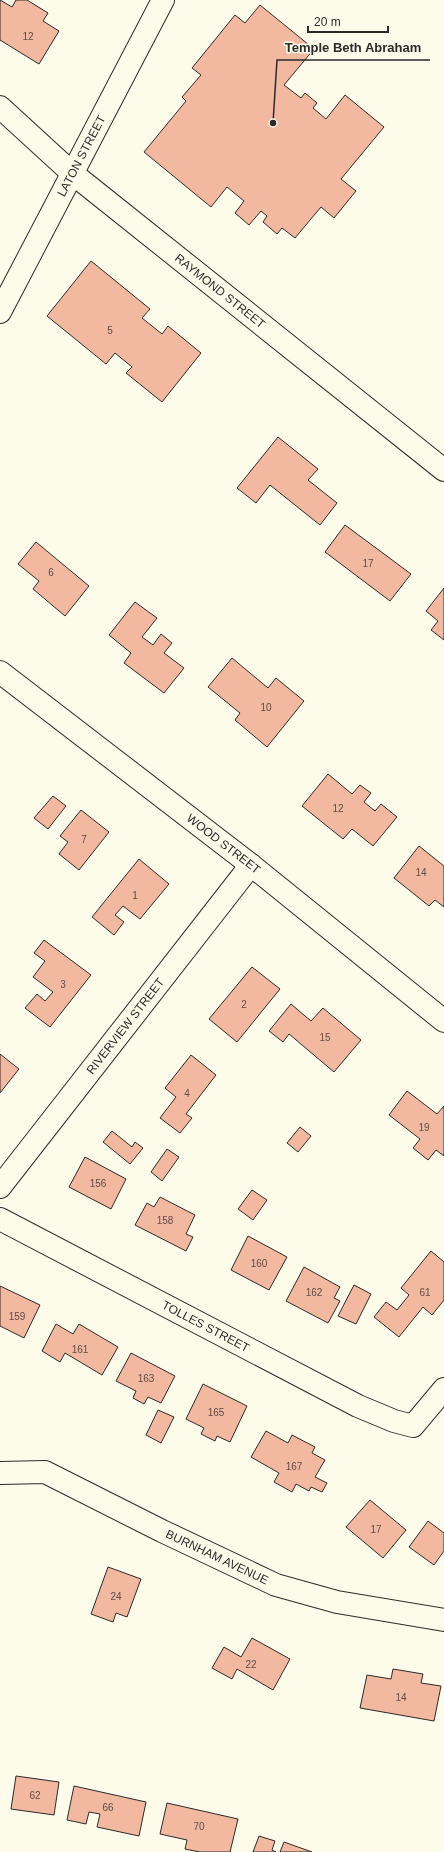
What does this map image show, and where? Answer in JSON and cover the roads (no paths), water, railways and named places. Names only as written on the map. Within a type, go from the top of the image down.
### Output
[{"type":"street","name":"LATON STREET","points":[[0,312],[163,0]]},
{"type":"street","name":"RAYMOND STREET","points":[[0,107],[72,173],[444,470]]},
{"type":"street","name":"WOOD STREET","points":[[0,672],[251,865],[444,1021]]},
{"type":"street","name":"RIVERVIEW STREET","points":[[0,1187],[251,865]]},
{"type":"street","name":"TOLLES STREET","points":[[0,1219],[358,1406],[394,1421],[414,1426],[444,1389]]},
{"type":"street","name":"BURNHAM AVENUE","points":[[0,1473],[45,1472],[162,1531],[276,1585],[336,1602],[444,1620]]},
{"type":"place","name":"Temple Beth Abraham","points":[[273,123]]}]
